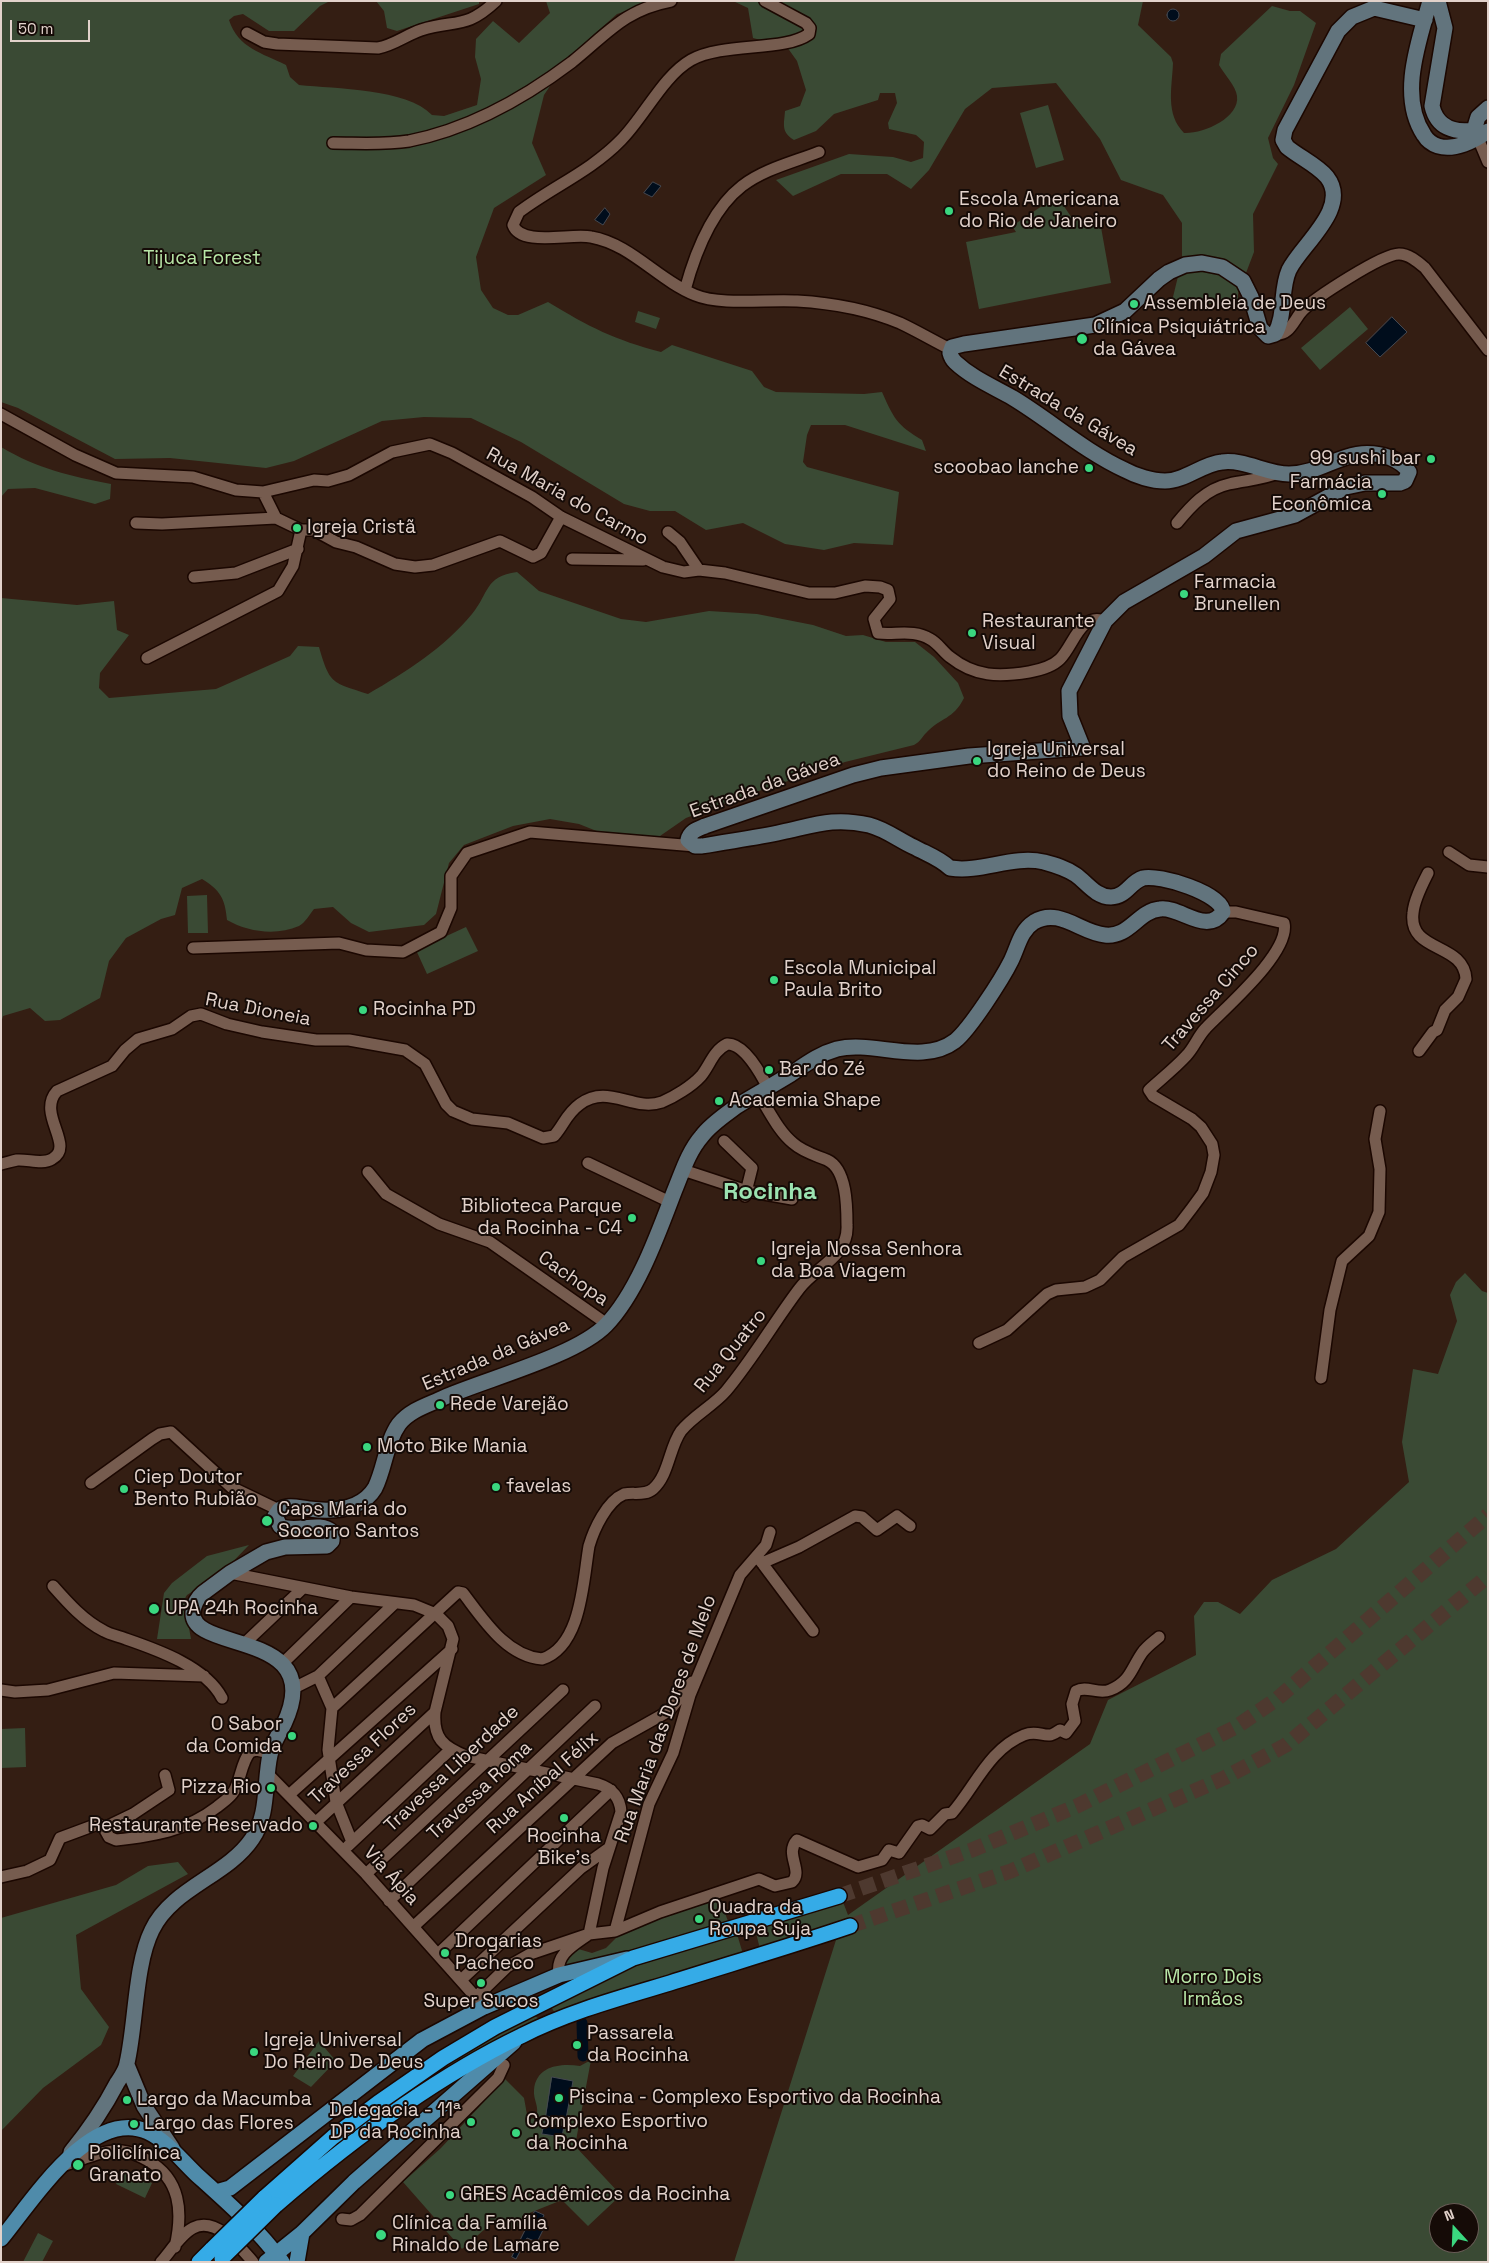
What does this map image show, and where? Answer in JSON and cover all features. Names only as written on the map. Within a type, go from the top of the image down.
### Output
[{"type":"highway","points":[[199,2262],[218,2256],[333,2137],[435,2063],[495,2027],[633,1958],[839,1896]]},
{"type":"highway","points":[[270,2202],[310,2176],[391,2114],[443,2081],[521,2036],[601,2004],[850,1926]]},
{"type":"main road","points":[[216,2192],[230,2188],[416,2044],[480,2002],[559,1975],[633,1958]]},
{"type":"main road","points":[[1,2239],[60,2167],[86,2143],[102,2133],[118,2129],[138,2129],[149,2133],[177,2156],[262,2235],[275,2259],[373,2165],[521,2036]]},
{"type":"main road","points":[[297,2262],[302,2233]]},
{"type":"street","points":[[247,33],[264,42],[276,44],[378,48],[390,46],[426,29],[467,22],[485,11],[496,1]]},
{"type":"street","points":[[333,143],[407,141],[444,133],[486,117],[529,92],[572,62],[631,14],[649,5],[671,1]]},
{"type":"street","points":[[765,1],[806,23],[810,28],[809,34],[783,42],[706,53],[690,61],[677,72],[621,140],[602,158],[519,212],[513,225],[515,230],[519,234],[532,237],[586,236],[601,238],[628,252],[658,275],[685,290],[711,299],[800,301],[839,306],[900,324],[950,349]]},
{"type":"street","points":[[1430,1],[1412,82],[1411,98],[1420,130],[1434,145],[1442,147],[1454,146],[1480,133]]},
{"type":"street","points":[[1438,1],[1446,28],[1432,106],[1434,115],[1438,121],[1451,130],[1480,133]]},
{"type":"street","points":[[1275,334],[1279,325],[1285,280],[1298,256],[1309,244],[1330,212],[1334,195],[1326,176],[1287,147],[1283,140],[1288,125],[1338,31],[1352,17],[1374,8],[1425,20]]},
{"type":"street","points":[[1488,108],[1478,117],[1480,133],[1488,162]]},
{"type":"street","points":[[685,290],[699,248],[730,196],[743,185],[763,174],[820,152]]},
{"type":"street","points":[[1275,334],[1284,333],[1289,330],[1303,310],[1349,278],[1386,257],[1398,254],[1415,260],[1426,268],[1488,350]]},
{"type":"street","name":"Estrada da Gávea","points":[[279,1510],[293,1506],[336,1510],[359,1504],[371,1495],[375,1488],[393,1435],[406,1417],[420,1408],[462,1390],[571,1347],[596,1333],[607,1324],[639,1273],[655,1243],[689,1155],[711,1126],[816,1057],[836,1049],[855,1047],[937,1050],[954,1042],[972,1022],[1011,960],[1022,934],[1038,920],[1055,917],[1100,935],[1112,936],[1123,932],[1156,909],[1172,910],[1208,922],[1215,920],[1223,912],[1220,903],[1202,892],[1155,878],[1140,880],[1122,894],[1111,897],[1100,895],[1063,868],[1029,859],[970,869],[950,868],[940,859],[893,836],[870,826],[852,823],[831,821],[815,823],[782,832],[695,846],[688,840],[689,835],[705,826],[853,774],[935,760],[1081,748],[1082,746],[1070,716],[1070,691],[1105,621],[1129,598],[1204,556],[1236,532],[1295,516],[1346,487],[1365,483],[1400,483],[1406,481],[1408,472],[1399,462],[1381,455],[1364,453],[1339,458],[1305,472],[1278,473],[1224,461],[1202,467],[1176,479],[1165,481],[1127,472],[1101,459],[1014,398],[980,380],[954,361],[950,349],[964,344],[1095,325],[1125,311],[1149,287],[1169,272],[1185,265],[1202,263],[1222,267],[1243,281],[1251,298],[1260,328],[1268,336],[1275,334]]},
{"type":"street","name":"Rua Maria do Carmo","points":[[1,414],[75,455],[116,473],[193,477],[236,490],[264,492],[314,480],[328,481],[349,475],[392,452],[430,444],[452,453],[532,497],[561,517],[645,560],[672,570],[699,570],[725,573],[809,593],[834,593],[866,586],[880,587],[888,590],[890,599],[874,619],[878,633],[906,632],[930,639],[951,658],[973,671],[989,676],[1027,672],[1049,666],[1067,651],[1084,624],[1096,619],[1105,621]]},
{"type":"street","points":[[1177,524],[1204,495],[1227,484],[1253,482],[1278,473]]},
{"type":"street","points":[[264,492],[276,518]]},
{"type":"street","points":[[136,523],[162,524],[276,518],[301,530],[314,530],[336,542],[356,546],[395,564],[415,567],[432,565],[500,542],[533,558],[541,553],[561,517]]},
{"type":"street","points":[[147,658],[278,591],[284,583],[298,549],[301,530]]},
{"type":"street","points":[[668,532],[680,542],[699,570]]},
{"type":"street","points":[[194,577],[236,573],[298,549]]},
{"type":"street","points":[[572,559],[645,560]]},
{"type":"street","points":[[193,948],[339,943],[366,950],[403,952],[440,932],[451,908],[451,876],[467,854],[530,832],[695,846]]},
{"type":"street","points":[[1449,852],[1469,865],[1488,866]]},
{"type":"street","points":[[1419,1051],[1433,1032],[1437,1030],[1445,1010],[1458,997],[1466,979],[1459,960],[1422,940],[1414,926],[1414,908],[1428,873]]},
{"type":"street","name":"Travessa Cinco","points":[[979,1343],[1007,1330],[1047,1294],[1056,1290],[1085,1286],[1100,1280],[1123,1257],[1178,1225],[1203,1193],[1211,1172],[1214,1155],[1212,1144],[1201,1127],[1192,1118],[1153,1096],[1149,1090],[1187,1055],[1204,1029],[1251,983],[1273,956],[1285,929],[1284,923],[1236,912],[1223,912]]},
{"type":"street","name":"Rua Dioneia","points":[[1,1164],[20,1160],[46,1162],[54,1158],[60,1150],[49,1106],[54,1095],[63,1087],[112,1066],[128,1047],[138,1039],[172,1029],[196,1014],[206,1015],[227,1024],[288,1036],[316,1040],[349,1040],[405,1050],[417,1056],[430,1070],[446,1104],[453,1111],[472,1119],[508,1123],[546,1139],[554,1136],[564,1118],[581,1103],[598,1095],[612,1095],[649,1104],[668,1099],[699,1078],[716,1051],[727,1044],[736,1046],[758,1069],[763,1091]]},
{"type":"street","name":"Rua Quatro","points":[[436,1614],[458,1592],[463,1593],[490,1627],[518,1652],[542,1659],[558,1648],[569,1633],[578,1612],[592,1536],[610,1506],[620,1495],[648,1492],[656,1485],[680,1432],[723,1395],[773,1328],[798,1289],[842,1247],[847,1237],[847,1217],[838,1169],[827,1160],[792,1143],[763,1091]]},
{"type":"street","points":[[1320,1378],[1330,1310],[1342,1261],[1369,1236],[1379,1212],[1380,1169],[1375,1132],[1380,1111]]},
{"type":"street","points":[[724,1141],[752,1168],[746,1194]]},
{"type":"street","points":[[588,1163],[670,1202]]},
{"type":"street","points":[[683,1170],[746,1194],[792,1199]]},
{"type":"street","name":"Cachopa","points":[[368,1172],[386,1194],[439,1224],[490,1242],[607,1324]]},
{"type":"street","points":[[60,2167],[99,2116],[127,2065],[144,1955],[152,1929],[171,1906],[231,1860],[251,1841],[256,1833],[264,1805],[270,1753],[290,1711],[294,1688],[289,1674],[282,1664],[245,1644],[202,1629],[193,1616],[197,1598],[230,1573],[254,1558],[275,1549],[327,1546],[332,1542],[332,1532],[326,1528],[287,1529],[280,1526],[275,1516],[279,1510],[231,1488],[171,1432],[152,1438],[91,1483]]},
{"type":"street","points":[[813,1631],[759,1559],[799,1548],[855,1516],[862,1517],[877,1530],[897,1516],[910,1526]]},
{"type":"street","name":"Rua Maria das Dores de Melo","points":[[615,1931],[649,1804],[673,1753],[690,1695],[737,1582],[746,1566],[759,1559],[770,1532]]},
{"type":"street","points":[[230,1573],[351,1597],[414,1605],[436,1614],[448,1626],[453,1639],[435,1712],[437,1732],[441,1741],[450,1750],[485,1761],[598,1784],[611,1790],[618,1798],[621,1812],[609,1848],[589,1934],[564,1953],[558,1968],[559,1975]]},
{"type":"street","points":[[53,1586],[74,1609],[105,1632],[191,1666],[215,1687],[222,1698]]},
{"type":"street","points":[[245,1644],[303,1588]]},
{"type":"street","points":[[282,1664],[351,1597]]},
{"type":"street","points":[[294,1688],[318,1676],[395,1603]]},
{"type":"street","points":[[332,1708],[436,1614]]},
{"type":"street","points":[[480,2002],[516,1961],[552,1945],[589,1934],[615,1931],[668,1909],[759,1879],[775,1886],[792,1882],[796,1876],[791,1850],[797,1840],[858,1868],[882,1860],[889,1850],[899,1853],[918,1826],[922,1825],[930,1828],[945,1814],[952,1813],[963,1801],[985,1767],[1010,1742],[1027,1734],[1037,1732],[1050,1735],[1060,1730],[1066,1733],[1075,1721],[1072,1704],[1076,1691],[1084,1688],[1106,1692],[1120,1685],[1130,1676],[1143,1652],[1159,1637]]},
{"type":"street","points":[[290,1794],[452,1649]]},
{"type":"street","name":"Rua Aníbal Félix","points":[[413,1928],[612,1743],[669,1711],[700,1673]]},
{"type":"street","points":[[1,1690],[15,1692],[42,1691],[66,1687],[114,1674],[204,1676]]},
{"type":"street","points":[[318,1676],[332,1708],[328,1758],[336,1802],[352,1842]]},
{"type":"street","name":"Travessa Liberdade","points":[[366,1874],[563,1690]]},
{"type":"street","name":"Travessa Roma","points":[[389,1901],[530,1770],[595,1706]]},
{"type":"street","name":"Travessa Flores","points":[[315,1823],[435,1712]]},
{"type":"street","points":[[1,1877],[27,1872],[50,1860],[60,1838],[95,1825],[104,1828],[109,1837],[116,1840],[164,1834],[185,1827],[207,1815],[230,1797],[238,1784],[250,1752],[256,1750],[270,1753]]},
{"type":"street","points":[[343,1850],[450,1750]]},
{"type":"street","name":"Via Ápia","points":[[267,1773],[290,1794],[315,1823],[366,1874],[480,2002]]},
{"type":"street","points":[[104,1828],[134,1814],[167,1793],[169,1784],[165,1775]]},
{"type":"street","points":[[438,1954],[611,1790]]},
{"type":"street","points":[[461,1980],[582,1868],[609,1848]]},
{"type":"street","points":[[127,2065],[144,2106],[177,2156]]},
{"type":"street","points":[[342,2219],[351,2220],[360,2215],[498,2078],[504,2065]]},
{"type":"street","points":[[60,2167],[101,2154],[121,2151],[141,2157],[157,2166],[171,2180],[177,2197],[180,2218],[175,2246]]},
{"type":"street","points":[[161,2262],[192,2228],[213,2227],[230,2238],[253,2262]]},
{"type":"green space","name":"Tijuca Forest","points":[[1,1],[330,1],[320,6],[294,31],[269,31],[243,14],[234,16],[229,20],[238,37],[260,53],[286,65],[290,77],[299,85],[370,91],[405,99],[420,106],[432,115],[444,116],[477,105],[481,79],[475,57],[476,39],[493,21],[519,43],[550,13],[546,1],[660,1],[617,14],[570,56],[544,95],[532,143],[546,175],[494,208],[476,257],[481,290],[493,308],[508,315],[518,315],[548,302],[590,326],[630,343],[661,352],[672,345],[752,371],[764,387],[776,392],[864,394],[882,392],[897,420],[907,430],[922,440],[926,451],[845,425],[811,425],[807,435],[803,462],[807,467],[899,492],[893,545],[854,543],[824,550],[785,544],[743,523],[706,530],[675,511],[650,511],[624,504],[521,442],[471,418],[424,417],[382,421],[294,461],[266,468],[170,458],[115,459],[18,408],[1,402]]},
{"type":"green space","points":[[376,1],[479,1],[479,4],[397,31],[387,28],[384,11]]},
{"type":"green space","points":[[733,1],[1143,1],[1138,25],[1171,57],[1173,63],[1172,109],[1178,126],[1184,133],[1192,133],[1210,128],[1227,118],[1233,111],[1237,96],[1219,65],[1221,54],[1272,6],[1290,11],[1300,11],[1316,23],[1294,85],[1268,138],[1273,158],[1278,164],[1253,214],[1254,252],[1238,294],[1238,303],[1218,306],[1192,299],[1172,301],[1182,260],[1182,223],[1163,195],[1121,180],[1100,139],[1056,83],[992,88],[965,109],[929,170],[911,189],[887,174],[841,174],[793,196],[776,180],[849,154],[893,157],[911,162],[923,158],[924,142],[916,135],[889,129],[888,123],[897,103],[895,93],[880,93],[878,100],[834,114],[816,131],[794,140],[785,131],[784,124],[785,111],[800,106],[806,90],[797,61],[787,47],[753,38],[748,8]]},
{"type":"green space","points":[[1048,105],[1064,160],[1036,168],[1020,113]]},
{"type":"green space","points":[[1057,196],[1074,221],[1099,216],[1111,283],[979,309],[966,242],[1016,232],[1012,226]]},
{"type":"green space","points":[[1350,307],[1368,329],[1320,370],[1301,348]]},
{"type":"green space","points":[[638,311],[660,318],[656,329],[635,322]]},
{"type":"green space","points":[[1,447],[28,461],[54,471],[111,484],[110,499],[95,504],[35,488],[8,489],[1,497]]},
{"type":"green space","points":[[517,572],[539,591],[621,619],[646,622],[709,611],[757,614],[813,625],[846,636],[863,635],[886,642],[915,642],[934,657],[958,683],[964,698],[956,710],[932,727],[914,745],[845,762],[767,788],[686,818],[660,836],[642,841],[609,836],[579,824],[550,819],[513,826],[464,845],[449,863],[436,914],[424,925],[369,932],[351,923],[333,907],[314,909],[301,925],[290,929],[272,932],[253,930],[227,920],[225,906],[220,895],[202,879],[182,888],[175,915],[161,919],[126,938],[109,961],[100,998],[60,1020],[45,1021],[30,1008],[3,1016],[1,1023],[1,598],[77,605],[114,601],[117,630],[129,635],[100,673],[99,688],[109,698],[216,689],[290,656],[298,646],[319,647],[326,669],[334,680],[347,687],[368,694],[410,668],[437,648],[472,614],[493,582],[506,574]]},
{"type":"green space","points":[[207,895],[208,933],[188,933],[187,896]]},
{"type":"green space","points":[[466,927],[478,951],[427,974],[416,950]]},
{"type":"green space","name":"Morro Dois Irmãos","points":[[1465,1273],[1482,1291],[1488,1293],[1488,2262],[734,2262],[842,1921],[760,1949],[755,1929],[843,1902],[848,1915],[1090,1744],[1108,1700],[1196,1655],[1194,1616],[1204,1602],[1218,1602],[1240,1614],[1272,1580],[1336,1549],[1409,1482],[1402,1442],[1413,1369],[1438,1374],[1457,1321],[1450,1295],[1456,1282]]},
{"type":"green space","points":[[249,1545],[222,1573],[187,1595],[184,1600],[191,1639],[157,1639],[164,1593],[172,1583],[207,1556]]},
{"type":"green space","points":[[25,1728],[26,1767],[1,1768],[1,1729]]},
{"type":"green space","points":[[178,1862],[188,1874],[76,1935],[81,1989],[109,2027],[101,2045],[43,2088],[1,2131],[1,1918],[116,1885],[148,1866]]},
{"type":"green space","points":[[718,1895],[728,1921],[633,1952],[570,1968],[564,1962],[575,1948],[592,1953],[606,1948],[625,1929]]},
{"type":"green space","points":[[737,1934],[743,1954],[556,2015],[550,2005],[611,1974]]},
{"type":"green space","points":[[532,2014],[541,2020],[355,2133],[353,2131],[434,2072]]},
{"type":"green space","points":[[319,2041],[336,2061],[311,2087],[293,2076]]},
{"type":"green space","name":"Complexo Esportivo da Rocinha","points":[[591,2060],[575,2146],[621,2195],[588,2226],[562,2200],[522,2216],[524,2224],[506,2231],[502,2220],[495,2224],[493,2222],[462,2249],[403,2182],[441,2148],[505,2079],[524,2098],[528,2120],[536,2117],[537,2107],[534,2090],[540,2075],[551,2068],[566,2065],[580,2066]]},
{"type":"green space","points":[[124,2169],[152,2183],[145,2198],[116,2184]]},
{"type":"green space","points":[[38,2233],[53,2241],[42,2262],[23,2262]]},
{"type":"water","points":[[1171,9],[1175,9],[1179,15],[1175,21],[1171,21],[1167,17],[1167,13]]},
{"type":"water","points":[[653,182],[661,186],[652,197],[644,193]]},
{"type":"water","points":[[605,208],[610,214],[603,225],[595,220]]},
{"type":"water","points":[[1392,317],[1407,332],[1380,357],[1366,343]]},
{"type":"water","name":"Piscina - Complexo Esportivo da Rocinha","points":[[552,2077],[573,2081],[566,2119],[546,2116]]},
{"type":"water","points":[[545,2122],[564,2126],[562,2137],[542,2134]]},
{"type":"water","points":[[535,2211],[544,2215],[539,2226],[544,2228],[537,2242],[527,2238],[516,2259],[512,2257]]},
{"type":"waterway","points":[[582,2023],[583,2056]]},
{"type":"tunnel","points":[[839,1896],[972,1850],[1077,1806],[1236,1727],[1277,1699],[1488,1515]]},
{"type":"tunnel","points":[[850,1926],[1011,1871],[1224,1778],[1286,1745],[1488,1576]]},
{"type":"place","name":"Escola Americana do Rio de Janeiro","points":[[949,211]]},
{"type":"place","name":"Assembleia de Deus","points":[[1134,304]]},
{"type":"place","name":"Clínica Psiquiátrica da Gávea","points":[[1082,339]]},
{"type":"place","name":"99 sushi bar","points":[[1431,459]]},
{"type":"place","name":"scoobao lanche","points":[[1089,468]]},
{"type":"place","name":"Farmácia Econômica","points":[[1382,494]]},
{"type":"place","name":"Igreja Cristã","points":[[297,528]]},
{"type":"place","name":"Farmacia Brunellen","points":[[1184,594]]},
{"type":"place","name":"Restaurante Visual","points":[[972,633]]},
{"type":"place","name":"Igreja Universal do Reino de Deus","points":[[977,761]]},
{"type":"place","name":"Escola Municipal Paula Brito","points":[[774,980]]},
{"type":"place","name":"Rocinha PD","points":[[363,1010]]},
{"type":"place","name":"Bar do Zé","points":[[769,1070]]},
{"type":"place","name":"Academia Shape","points":[[719,1101]]},
{"type":"place","name":"Biblioteca Parque da Rocinha - C4","points":[[632,1218]]},
{"type":"place","name":"Igreja Nossa Senhora da Boa Viagem","points":[[761,1261]]},
{"type":"place","name":"Rede Varejão","points":[[440,1405]]},
{"type":"place","name":"Moto Bike Mania","points":[[367,1447]]},
{"type":"place","name":"favelas","points":[[496,1487]]},
{"type":"place","name":"Ciep Doutor Bento Rubião","points":[[124,1489]]},
{"type":"place","name":"Caps Maria do Socorro Santos","points":[[267,1521]]},
{"type":"place","name":"UPA 24h Rocinha","points":[[154,1609]]},
{"type":"place","name":"O Sabor da Comida","points":[[292,1736]]},
{"type":"place","name":"Pizza Rio","points":[[271,1788]]},
{"type":"place","name":"Rocinha Bike's","points":[[564,1818]]},
{"type":"place","name":"Restaurante Reservado","points":[[313,1826]]},
{"type":"place","name":"Quadra da Roupa Suja","points":[[699,1919]]},
{"type":"place","name":"Drogarias Pacheco","points":[[445,1953]]},
{"type":"place","name":"Super Sucos","points":[[481,1983]]},
{"type":"place","name":"Passarela da Rocinha","points":[[577,2045]]},
{"type":"place","name":"Igreja Universal Do Reino De Deus","points":[[254,2052]]},
{"type":"place","name":"Piscina - Complexo Esportivo da Rocinha","points":[[559,2098]]},
{"type":"place","name":"Largo da Macumba","points":[[127,2100]]},
{"type":"place","name":"Delegacia - 11ª DP da Rocinha","points":[[471,2122]]},
{"type":"place","name":"Largo das Flores","points":[[134,2124]]},
{"type":"place","name":"Complexo Esportivo da Rocinha","points":[[516,2133]]},
{"type":"place","name":"Policlínica Granato","points":[[78,2165]]},
{"type":"place","name":"GRES Acadêmicos da Rocinha","points":[[450,2195]]},
{"type":"place","name":"Clínica da Família Rinaldo de Lamare","points":[[381,2235]]},
{"type":"district","name":"Rocinha","points":[[770,1192]]}]
